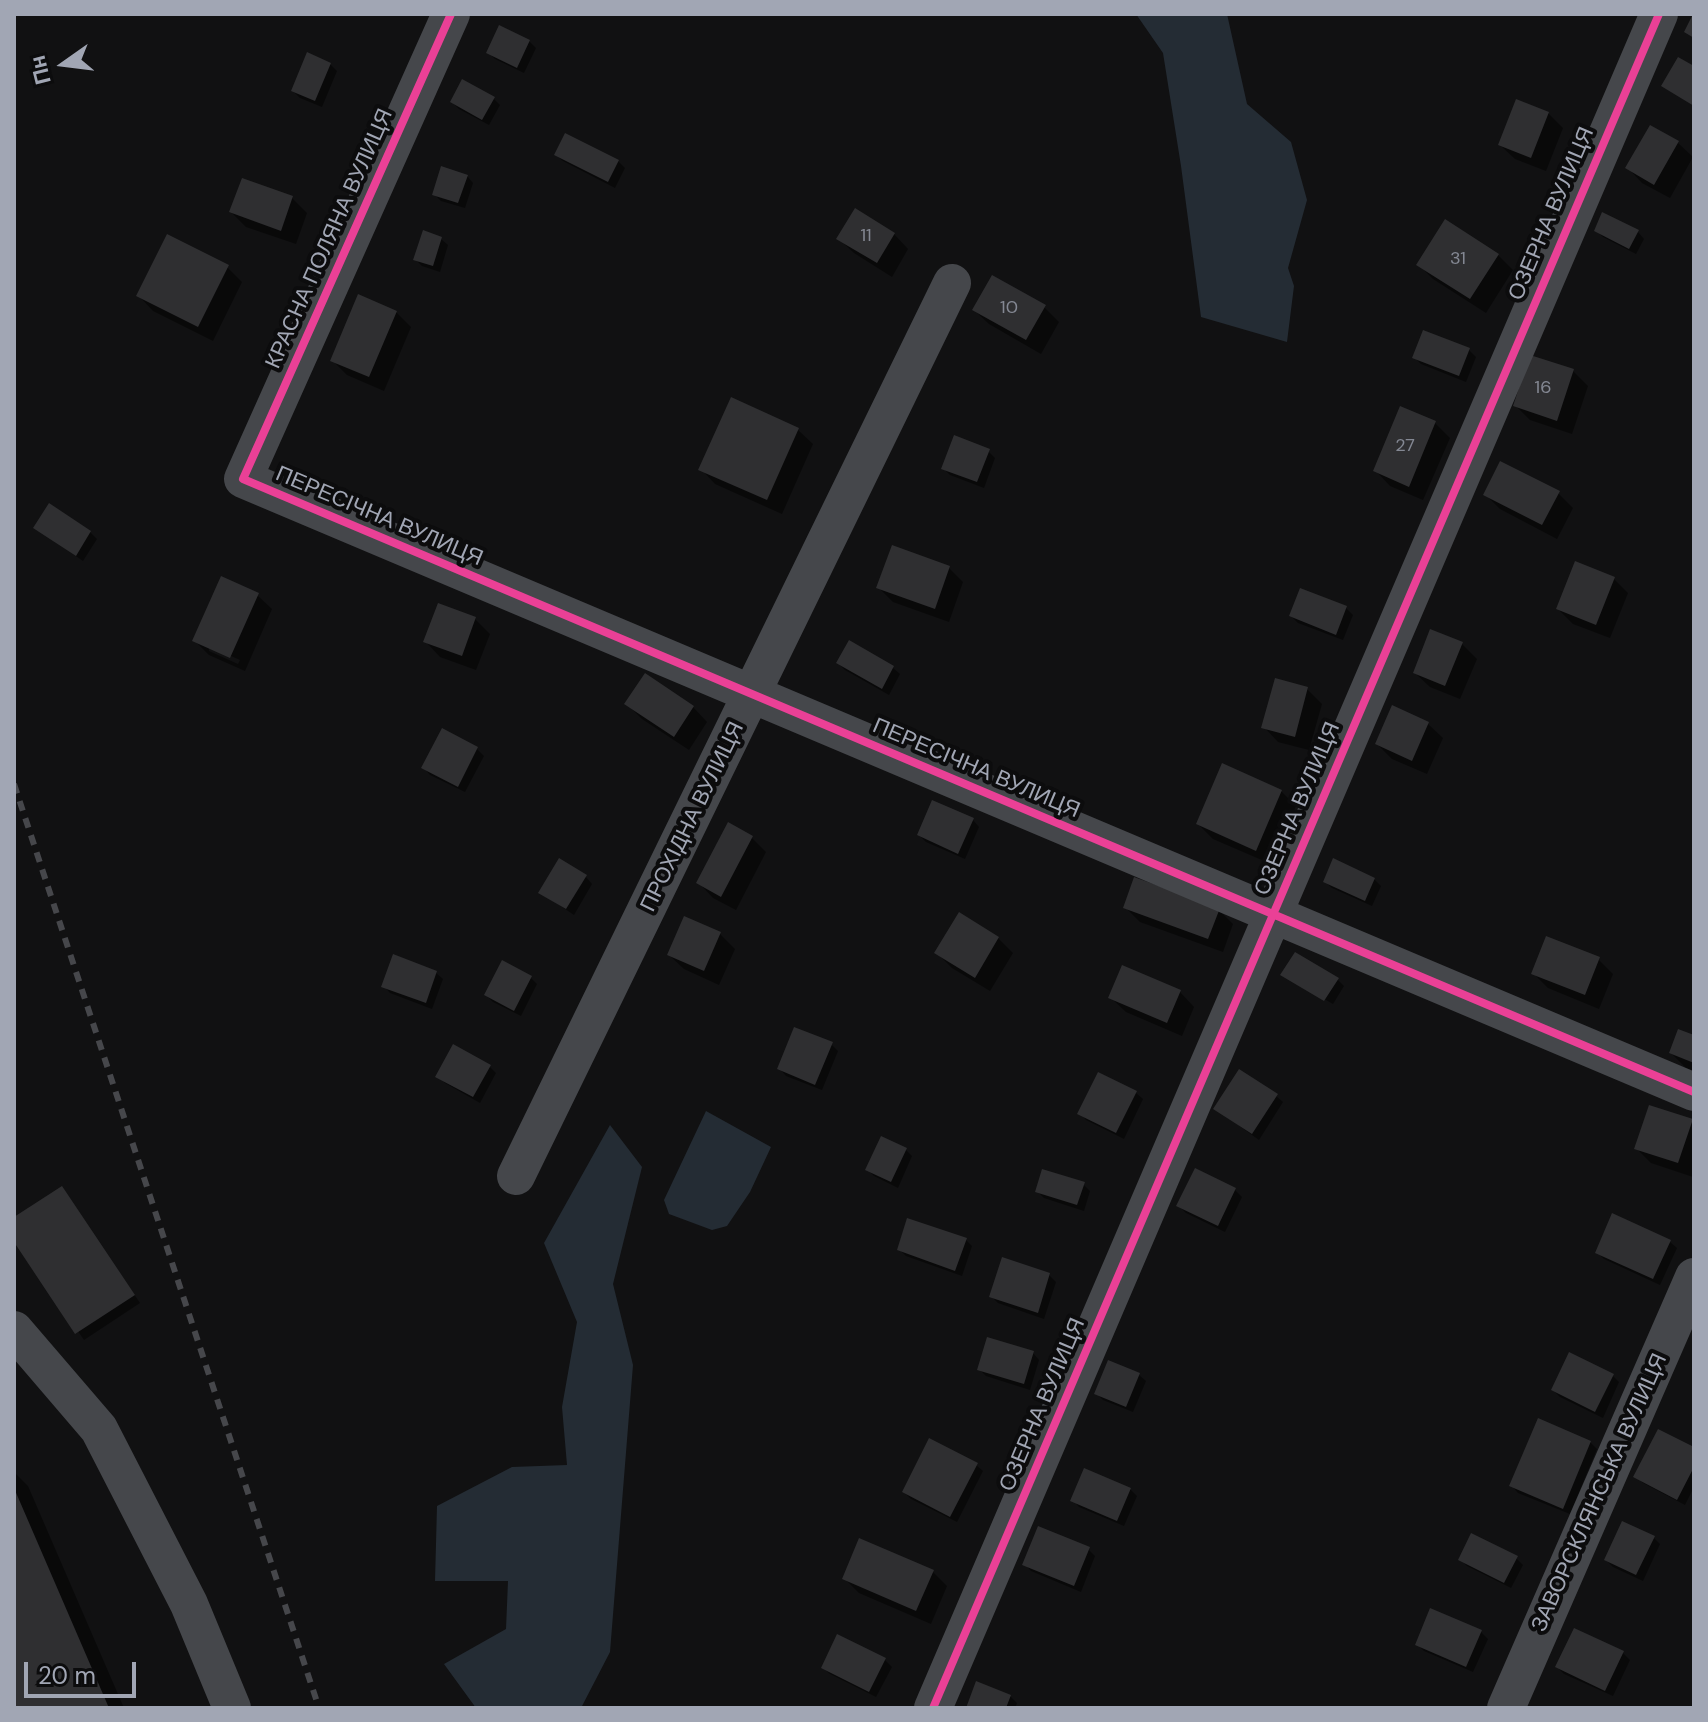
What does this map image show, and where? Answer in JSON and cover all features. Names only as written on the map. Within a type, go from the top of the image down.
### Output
[{"type":"street","name":"КРАСНА ПОЛЯНА ВУЛИЦЯ","points":[[243,479],[451,14]]},
{"type":"street","name":"ОЗЕРНА ВУЛИЦЯ","points":[[933,1708],[1659,14]]},
{"type":"street","name":"ПРОХІДНА ВУЛИЦЯ","points":[[516,1176],[952,283]]},
{"type":"street","name":"ПЕРЕСІЧНА ВУЛИЦЯ","points":[[243,479],[1694,1092]]},
{"type":"street","name":"ЗАВОРСКЛЯНСЬКА ВУЛИЦЯ","points":[[1506,1708],[1694,1277]]},
{"type":"street","points":[[14,1330],[99,1429],[189,1604],[232,1708]]},
{"type":"shaded area","points":[[1136,14],[1227,14],[1247,104],[1291,142],[1307,200],[1288,268],[1294,286],[1287,342],[1201,317],[1163,53]]},
{"type":"shaded area","points":[[706,1111],[771,1147],[750,1192],[727,1226],[712,1230],[669,1214],[664,1200]]},
{"type":"shaded area","points":[[610,1125],[642,1167],[613,1284],[633,1365],[610,1652],[581,1708],[476,1708],[444,1664],[506,1629],[508,1581],[435,1581],[437,1506],[512,1467],[567,1465],[562,1407],[577,1322],[544,1243]]},
{"type":"building","points":[[1694,14],[1694,38],[1684,32]]},
{"type":"building","points":[[499,25],[530,40],[517,68],[486,53]]},
{"type":"building","points":[[307,52],[331,63],[315,101],[291,91]]},
{"type":"building","points":[[1678,57],[1694,66],[1694,106],[1661,86]]},
{"type":"building","points":[[462,79],[495,97],[482,120],[450,102]]},
{"type":"building","points":[[1516,99],[1549,112],[1531,158],[1498,145]]},
{"type":"building","points":[[1650,125],[1679,141],[1654,185],[1625,168]]},
{"type":"building","points":[[565,133],[619,160],[608,182],[554,155]]},
{"type":"building","points":[[441,166],[468,175],[458,203],[432,195]]},
{"type":"building","points":[[242,178],[293,196],[281,231],[229,212]]},
{"type":"building","points":[[855,208],[895,233],[877,263],[836,239]]},
{"type":"building","points":[[1602,212],[1639,230],[1629,249],[1594,231]]},
{"type":"building","points":[[1445,219],[1499,254],[1470,299],[1416,265]]},
{"type":"building","points":[[423,230],[442,237],[433,266],[413,260]]},
{"type":"building","points":[[167,234],[229,265],[198,327],[136,296]]},
{"type":"building","points":[[992,275],[1046,305],[1026,340],[972,310]]},
{"type":"building","points":[[358,294],[397,311],[369,377],[330,361]]},
{"type":"building","points":[[1423,330],[1470,348],[1459,376],[1412,358]]},
{"type":"building","points":[[1530,355],[1574,369],[1557,421],[1513,406]]},
{"type":"building","points":[[731,397],[799,428],[767,500],[698,470]]},
{"type":"building","points":[[1400,406],[1436,421],[1409,487],[1373,471]]},
{"type":"building","points":[[954,435],[990,449],[977,482],[941,469]]},
{"type":"building","points":[[1500,461],[1560,491],[1542,525],[1483,495]]},
{"type":"building","points":[[49,503],[91,531],[76,556],[33,528]]},
{"type":"building","points":[[892,545],[950,566],[935,609],[876,588]]},
{"type":"building","points":[[1575,561],[1615,577],[1596,625],[1556,609]]},
{"type":"building","points":[[221,576],[259,593],[230,658],[192,641]]},
{"type":"building","points":[[1300,588],[1347,606],[1336,635],[1289,616]]},
{"type":"building","points":[[438,603],[476,617],[462,656],[423,642]]},
{"type":"building","points":[[1430,629],[1463,642],[1445,686],[1413,673]]},
{"type":"building","points":[[849,640],[894,666],[882,689],[836,663]]},
{"type":"building","points":[[645,673],[694,706],[674,737],[624,704]]},
{"type":"building","points":[[1275,678],[1308,687],[1295,737],[1261,728]]},
{"type":"building","points":[[1392,705],[1429,722],[1412,761],[1375,744]]},
{"type":"building","points":[[442,728],[478,747],[458,787],[421,768]]},
{"type":"building","points":[[1222,763],[1282,790],[1256,851],[1196,824]]},
{"type":"building","points":[[932,800],[974,818],[958,854],[917,835]]},
{"type":"building","points":[[728,822],[753,836],[721,897],[696,883]]},
{"type":"building","points":[[559,858],[587,875],[566,909],[538,893]]},
{"type":"building","points":[[1333,858],[1375,878],[1365,901],[1323,882]]},
{"type":"building","points":[[1134,877],[1220,908],[1208,939],[1123,908]]},
{"type":"building","points":[[959,912],[999,937],[975,978],[934,953]]},
{"type":"building","points":[[684,916],[721,932],[704,971],[667,955]]},
{"type":"building","points":[[1546,936],[1600,957],[1585,995],[1531,974]]},
{"type":"building","points":[[1295,952],[1339,978],[1324,1001],[1280,975]]},
{"type":"building","points":[[393,954],[437,971],[426,1003],[381,987]]},
{"type":"building","points":[[502,960],[532,976],[514,1011],[484,995]]},
{"type":"building","points":[[1122,965],[1181,990],[1167,1023],[1108,998]]},
{"type":"building","points":[[794,1027],[833,1042],[815,1085],[777,1069]]},
{"type":"building","points":[[1678,1029],[1694,1035],[1694,1063],[1669,1053]]},
{"type":"building","points":[[453,1044],[491,1065],[473,1097],[435,1077]]},
{"type":"building","points":[[1239,1069],[1278,1094],[1252,1134],[1213,1109]]},
{"type":"building","points":[[1098,1072],[1137,1091],[1116,1133],[1077,1114]]},
{"type":"building","points":[[1649,1105],[1693,1119],[1678,1163],[1634,1149]]},
{"type":"building","points":[[881,1136],[907,1148],[891,1182],[865,1170]]},
{"type":"building","points":[[1195,1168],[1236,1188],[1218,1226],[1176,1206]]},
{"type":"building","points":[[1042,1169],[1085,1182],[1077,1205],[1035,1192]]},
{"type":"building","points":[[62,1186],[135,1295],[75,1334],[14,1242],[14,1217]]},
{"type":"building","points":[[1612,1213],[1671,1240],[1653,1279],[1595,1253]]},
{"type":"building","points":[[907,1218],[967,1238],[955,1271],[897,1250]]},
{"type":"building","points":[[1002,1257],[1050,1273],[1038,1313],[989,1297]]},
{"type":"building","points":[[987,1337],[1034,1351],[1024,1384],[977,1370]]},
{"type":"building","points":[[1569,1352],[1614,1374],[1595,1412],[1551,1390]]},
{"type":"building","points":[[1108,1360],[1140,1373],[1126,1407],[1094,1394]]},
{"type":"building","points":[[1538,1418],[1591,1441],[1563,1509],[1509,1486]]},
{"type":"building","points":[[1658,1429],[1694,1447],[1694,1467],[1677,1500],[1633,1477]]},
{"type":"building","points":[[929,1438],[978,1463],[950,1517],[902,1492]]},
{"type":"building","points":[[1084,1468],[1131,1488],[1117,1521],[1070,1501]]},
{"type":"building","points":[[14,1488],[109,1708],[14,1708]]},
{"type":"building","points":[[1622,1521],[1655,1536],[1636,1575],[1604,1560]]},
{"type":"building","points":[[1038,1526],[1090,1547],[1074,1586],[1022,1565]]},
{"type":"building","points":[[1471,1533],[1518,1556],[1504,1583],[1458,1560]]},
{"type":"building","points":[[859,1538],[934,1570],[916,1611],[842,1579]]},
{"type":"building","points":[[1430,1608],[1482,1630],[1466,1667],[1415,1645]]},
{"type":"building","points":[[1574,1628],[1624,1651],[1605,1691],[1555,1667]]},
{"type":"building","points":[[837,1634],[886,1658],[869,1692],[821,1668]]},
{"type":"building","points":[[976,1681],[1011,1695],[1006,1708],[966,1708]]},
{"type":"railway","points":[[14,784],[319,1708]]},
{"type":"cycle path","points":[[451,14],[243,479],[1694,1092]]},
{"type":"cycle path","points":[[933,1708],[1659,14]]}]
